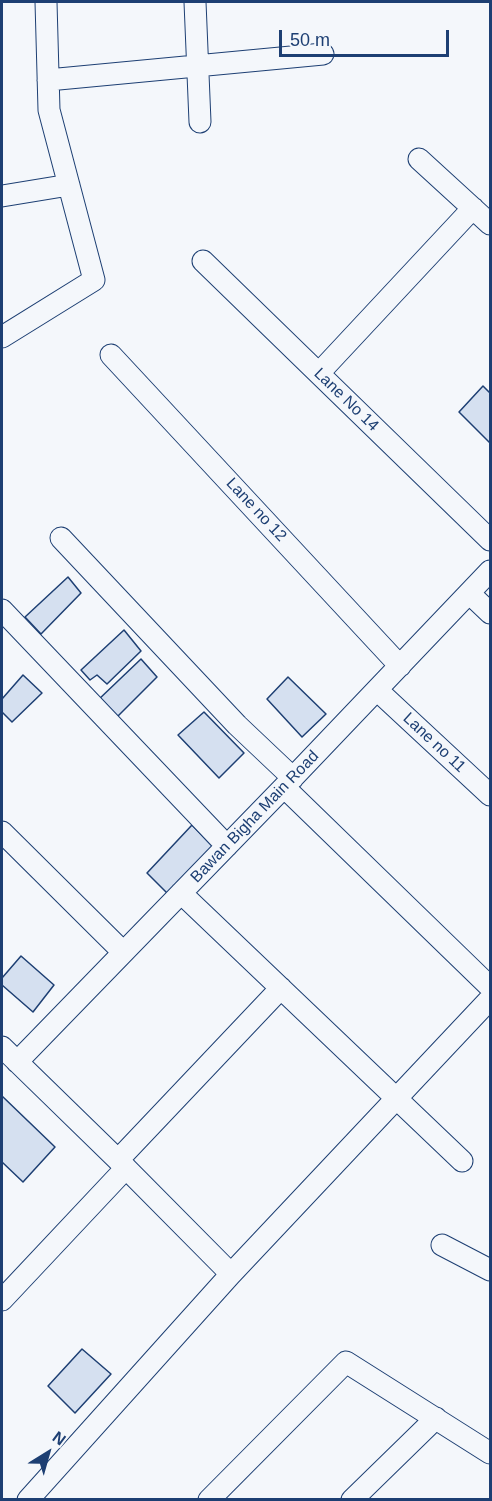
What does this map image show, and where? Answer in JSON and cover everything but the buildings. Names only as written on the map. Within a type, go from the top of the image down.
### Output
[{"type":"street","points":[[2,337],[94,280],[49,110],[46,2]]},
{"type":"street","points":[[195,2],[200,122]]},
{"type":"street","points":[[48,80],[323,54]]},
{"type":"street","points":[[420,159],[490,224]]},
{"type":"street","points":[[2,196],[69,185]]},
{"type":"street","points":[[319,373],[473,208]]},
{"type":"street","name":"Lane No 14","points":[[203,261],[490,540]]},
{"type":"street","name":"Lane no 12","points":[[111,355],[400,666]]},
{"type":"street","points":[[61,538],[288,782],[490,987]]},
{"type":"street","name":"Bawan Bigha Main Road","points":[[17,1062],[490,571]]},
{"type":"street","points":[[470,593],[490,613]]},
{"type":"street","points":[[2,610],[227,846]]},
{"type":"street","name":"Lane no 11","points":[[377,690],[490,795]]},
{"type":"street","points":[[2,832],[123,952]]},
{"type":"street","points":[[181,893],[462,1161]]},
{"type":"street","points":[[2,1300],[281,988]]},
{"type":"street","points":[[28,1500],[231,1274],[490,999]]},
{"type":"street","points":[[2,1047],[231,1274]]},
{"type":"street","points":[[442,1245],[490,1270]]},
{"type":"street","points":[[208,1500],[346,1362],[490,1453]]},
{"type":"street","points":[[352,1500],[436,1418]]}]
